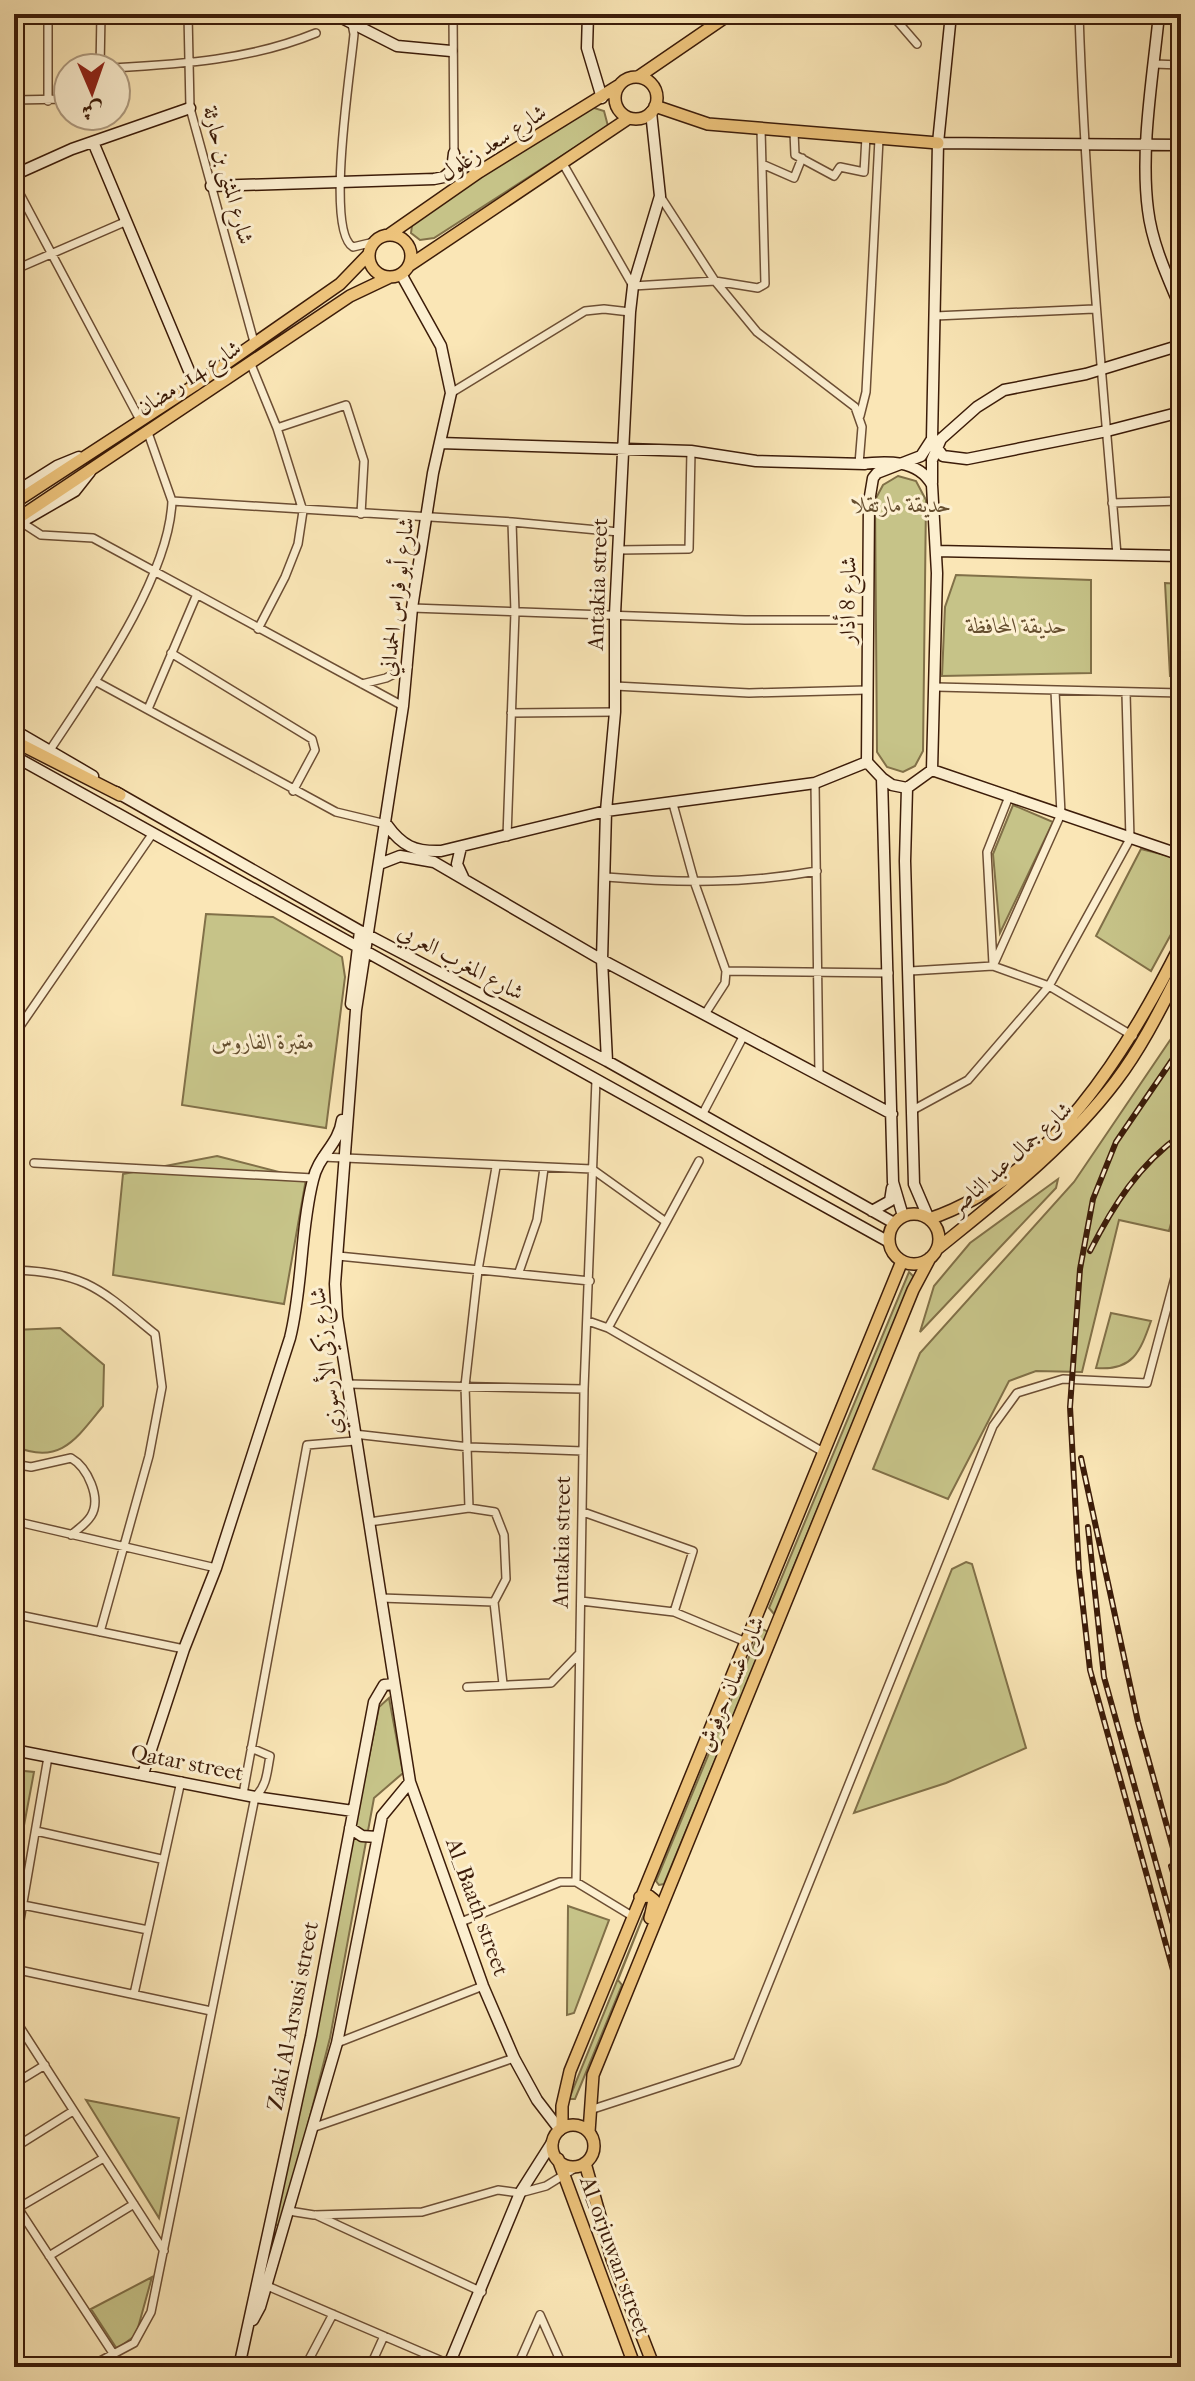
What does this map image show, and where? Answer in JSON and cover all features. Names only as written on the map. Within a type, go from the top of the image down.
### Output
[{"type":"main road","points":[[629,118],[615,101],[618,86],[627,79],[638,77],[726,15]]},
{"type":"main road","points":[[410,265],[408,244],[390,234],[372,248],[372,267],[395,276],[629,118],[644,117],[653,109],[656,91],[638,77]]},
{"type":"main road","name":"شارع سعد زغلول","points":[[390,234],[479,172],[618,86]]},
{"type":"main road","points":[[653,109],[708,124],[938,143]]},
{"type":"main road","name":"شارع 14 رمضان","points":[[14,503],[139,418],[195,385],[340,284],[372,248]]},
{"type":"main road","name":"شارع 14 رمضان","points":[[16,523],[77,482],[98,463],[250,362],[364,288],[395,276]]},
{"type":"main road","points":[[14,741],[120,795]]},
{"type":"main road","points":[[929,1219],[971,1202],[1062,1127],[1107,1076],[1133,1036],[1181,944]]},
{"type":"main road","name":"شارع جمال عبد الناصر","points":[[933,1254],[1020,1182],[1093,1109],[1138,1047],[1181,969]]},
{"type":"main road","points":[[916,1214],[929,1219],[938,1232],[933,1254],[917,1264],[902,1261],[893,1253],[889,1242],[898,1220],[916,1214]]},
{"type":"main road","name":"شارع غسان حرفوش","points":[[589,2132],[593,2075],[913,1290],[933,1254]]},
{"type":"main road","name":"شارع غسان حرفوش","points":[[561,2129],[562,2106],[570,2071],[902,1261]]},
{"type":"main road","points":[[758,1617],[777,1625]]},
{"type":"main road","points":[[625,1994],[636,1949],[654,1908],[649,1896],[640,1897]]},
{"type":"main road","points":[[579,2126],[589,2132],[593,2152],[582,2164],[569,2166],[558,2159],[553,2141],[561,2129],[579,2126]]},
{"type":"main road","name":"Al_orjuwan street","points":[[558,2159],[635,2367]]},
{"type":"main road","name":"Al_orjuwan street","points":[[582,2164],[654,2367]]},
{"type":"main road","points":[[591,2244],[606,2238]]},
{"type":"main road","points":[[608,2295],[625,2289]]},
{"type":"street","points":[[48,14],[48,101]]},
{"type":"street","points":[[100,52],[101,14]]},
{"type":"street","name":"شارع المثنى بن حارثة","points":[[188,14],[190,108],[254,342]]},
{"type":"street","points":[[334,14],[350,19],[407,49],[451,51]]},
{"type":"street","points":[[211,186],[444,177],[452,170],[454,153],[453,14]]},
{"type":"street","points":[[588,14],[587,48],[602,98]]},
{"type":"street","points":[[891,14],[917,44]]},
{"type":"street","points":[[951,14],[938,143],[932,439],[936,450],[943,456],[967,459],[1107,431],[1181,412]]},
{"type":"street","points":[[1079,14],[1083,144],[1098,369],[1107,431],[1117,555]]},
{"type":"street","points":[[1159,14],[1145,175],[1148,214],[1161,260],[1181,309]]},
{"type":"street","points":[[350,19],[354,34],[340,181],[343,237],[353,247],[372,248]]},
{"type":"street","points":[[132,67],[188,64],[245,56],[316,33]]},
{"type":"street","points":[[1154,64],[1181,65]]},
{"type":"street","points":[[14,100],[52,101]]},
{"type":"street","points":[[14,175],[93,142],[190,108]]},
{"type":"street","name":"Antakia street","points":[[607,1061],[602,960],[606,811],[615,712],[618,550],[633,286],[660,196],[653,109]]},
{"type":"street","points":[[562,162],[633,286],[715,281],[764,287],[761,129]]},
{"type":"street","points":[[794,132],[795,155],[834,176],[840,167],[864,172],[866,137]]},
{"type":"street","points":[[859,464],[860,416],[866,392],[879,139]]},
{"type":"street","points":[[93,142],[195,385]]},
{"type":"street","points":[[938,143],[1181,145]]},
{"type":"street","points":[[454,153],[462,164],[479,172]]},
{"type":"street","points":[[762,164],[794,178],[802,158]]},
{"type":"street","points":[[14,183],[139,418]]},
{"type":"street","points":[[660,196],[715,281],[757,332],[837,391],[860,416]]},
{"type":"street","points":[[14,270],[127,221]]},
{"type":"street","name":"شارع أبو فراس الحمداني","points":[[364,934],[382,863],[408,667],[412,608],[451,393],[441,346],[395,276]]},
{"type":"street","points":[[451,393],[585,311],[604,309],[630,312]]},
{"type":"street","points":[[935,316],[1094,309]]},
{"type":"street","points":[[932,770],[936,687],[936,551],[932,485],[936,450],[948,431],[1004,390],[1098,369],[1181,345]]},
{"type":"street","points":[[250,362],[277,428],[303,511],[298,544],[280,588],[258,629]]},
{"type":"street","points":[[277,428],[346,405],[364,461],[361,514]]},
{"type":"street","points":[[50,750],[95,681],[156,571],[172,501],[147,430]]},
{"type":"street","points":[[859,464],[867,467],[873,478],[882,469],[921,456],[932,439]]},
{"type":"street","points":[[440,443],[691,451],[756,461],[898,463],[919,469],[932,485]]},
{"type":"street","points":[[618,550],[689,549],[691,451]]},
{"type":"street","points":[[14,493],[57,466],[89,454]]},
{"type":"street","points":[[16,523],[75,491],[98,463]]},
{"type":"street","name":"شارع 8 أذار","points":[[867,762],[873,478]]},
{"type":"street","points":[[172,501],[512,522],[619,532]]},
{"type":"street","points":[[1112,503],[1181,501]]},
{"type":"street","points":[[507,837],[515,612],[512,522]]},
{"type":"street","points":[[16,523],[41,535],[93,538],[403,706]]},
{"type":"street","points":[[936,551],[1181,556]]},
{"type":"street","points":[[148,709],[197,594]]},
{"type":"street","points":[[412,608],[868,620]]},
{"type":"street","points":[[171,653],[312,739],[315,750],[293,791]]},
{"type":"street","points":[[362,684],[386,678],[408,667]]},
{"type":"street","points":[[95,681],[293,791],[336,812],[387,825],[404,845],[416,850],[461,847],[606,811],[815,783],[867,762],[892,785],[907,788],[932,770]]},
{"type":"street","points":[[615,686],[749,693],[867,690]]},
{"type":"street","points":[[936,687],[1181,693]]},
{"type":"street","points":[[993,966],[1061,814],[1055,691]]},
{"type":"street","points":[[911,1111],[968,1080],[1049,986],[1130,839],[1126,693]]},
{"type":"street","points":[[511,713],[615,712]]},
{"type":"street","name":"شارع المغرب العربي","points":[[14,730],[120,795],[364,934],[607,1061],[872,1211],[898,1220]]},
{"type":"street","name":"شارع المغرب العربي","points":[[14,756],[889,1242]]},
{"type":"street","points":[[932,770],[1008,799],[1181,855]]},
{"type":"street","points":[[882,778],[893,1182],[898,1220]]},
{"type":"street","points":[[815,783],[819,1075]]},
{"type":"street","points":[[907,788],[905,861],[914,1184],[929,1219]]},
{"type":"street","points":[[993,966],[987,852],[1008,799]]},
{"type":"street","points":[[673,804],[695,884],[726,971],[725,983],[705,1014]]},
{"type":"street","points":[[14,1035],[153,833]]},
{"type":"street","points":[[461,847],[457,864],[463,877]]},
{"type":"street","points":[[382,863],[400,856],[423,858],[463,877],[602,960],[892,1114]]},
{"type":"street","points":[[606,877],[695,884],[763,881],[817,871]]},
{"type":"street","name":"شارع زكي الأرسوزي","points":[[364,934],[338,1256],[337,1317],[394,1684]]},
{"type":"street","points":[[143,1774],[184,1649],[216,1568],[297,1310],[313,1178],[322,1157],[337,1140],[342,1125],[361,950]]},
{"type":"street","points":[[910,971],[993,966],[1049,986],[1133,1036]]},
{"type":"street","points":[[726,971],[889,973]]},
{"type":"street","points":[[702,1115],[744,1035]]},
{"type":"street","name":"Antakia street","points":[[576,1882],[584,1389],[596,1080]]},
{"type":"street","points":[[322,1157],[592,1169],[666,1222]]},
{"type":"street","points":[[608,1328],[699,1161]]},
{"type":"street","points":[[34,1163],[313,1178]]},
{"type":"street","points":[[469,1508],[465,1386],[478,1270],[496,1167]]},
{"type":"street","points":[[519,1272],[537,1220],[544,1168]]},
{"type":"street","points":[[872,1211],[890,1201],[893,1182]]},
{"type":"street","points":[[590,2110],[737,2062],[993,1426],[1017,1393],[1063,1379],[1147,1383],[1181,1255]]},
{"type":"street","points":[[338,1256],[590,1281]]},
{"type":"street","points":[[14,1270],[57,1271],[100,1289],[155,1334],[162,1387],[149,1456],[100,1632]]},
{"type":"street","points":[[588,1321],[608,1328],[825,1453]]},
{"type":"street","points":[[347,1384],[584,1389]]},
{"type":"street","points":[[243,1794],[307,1445],[355,1438],[469,1447],[583,1451]]},
{"type":"street","points":[[14,1464],[31,1467],[71,1458],[80,1463],[88,1477],[94,1510],[90,1519],[71,1535]]},
{"type":"street","points":[[369,1522],[469,1508],[495,1512],[504,1535],[506,1579],[494,1602],[503,1684]]},
{"type":"street","points":[[583,1512],[693,1551],[674,1612]]},
{"type":"street","points":[[14,1521],[216,1568]]},
{"type":"street","points":[[381,1598],[494,1602]]},
{"type":"street","points":[[581,1601],[674,1612],[746,1642]]},
{"type":"street","points":[[14,1614],[184,1649]]},
{"type":"street","points":[[467,1687],[551,1683],[578,1655]]},
{"type":"street","name":"Al_Baath street","points":[[394,1684],[410,1782],[483,1986],[514,2058],[537,2100],[561,2129]]},
{"type":"street","name":"Zaki Al-Arsusi street","points":[[239,2367],[311,2036],[374,1702],[377,1692],[394,1684]]},
{"type":"street","points":[[89,2367],[134,2343],[147,2325],[255,1797],[263,1789],[270,1756],[251,1748]]},
{"type":"street","name":"Qatar street","points":[[14,1750],[255,1797],[353,1811]]},
{"type":"street","points":[[14,1955],[48,1757]]},
{"type":"street","points":[[134,1994],[161,1859],[181,1781]]},
{"type":"street","points":[[250,2325],[260,2307],[337,2043],[377,1837],[390,1803],[410,1782]]},
{"type":"street","points":[[350,1828],[362,1836],[377,1837]]},
{"type":"street","points":[[36,1831],[161,1859]]},
{"type":"street","points":[[461,1922],[545,1885],[576,1882],[632,1916]]},
{"type":"street","points":[[23,1905],[148,1930]]},
{"type":"street","points":[[14,1969],[211,2011]]},
{"type":"street","points":[[337,2043],[483,1986]]},
{"type":"street","points":[[14,2018],[164,2251]]},
{"type":"street","points":[[311,2128],[514,2058]]},
{"type":"street","points":[[14,2084],[45,2065]]},
{"type":"street","points":[[14,2148],[73,2111]]},
{"type":"street","points":[[265,2285],[451,2366],[520,2193],[553,2141]]},
{"type":"street","points":[[102,2159],[16,2205],[122,2367]]},
{"type":"street","points":[[289,2211],[314,2215],[422,2212],[498,2190],[520,2193],[546,2186],[582,2164]]},
{"type":"street","points":[[49,2256],[134,2204]]},
{"type":"street","points":[[314,2215],[482,2292]]},
{"type":"street","points":[[305,2367],[333,2314]]},
{"type":"street","points":[[517,2367],[540,2315],[563,2367]]},
{"type":"street","points":[[370,2367],[384,2336]]},
{"type":"green space","points":[[591,107],[604,111],[608,126],[434,238],[420,240],[411,233],[413,218]]},
{"type":"green space","name":"حديقة مارتقلا","points":[[898,476],[916,481],[926,500],[923,751],[915,766],[903,772],[887,767],[877,752],[875,500],[883,485]]},
{"type":"green space","name":"حديقة المحافظة","points":[[956,575],[1091,580],[1091,673],[942,676],[945,607]]},
{"type":"green space","points":[[1165,583],[1181,584],[1181,676],[1170,676]]},
{"type":"green space","points":[[1013,805],[1053,822],[1000,933],[993,854]]},
{"type":"green space","points":[[1141,849],[1181,859],[1181,916],[1151,971],[1096,936]]},
{"type":"green space","name":"مقبرة الفاروس","points":[[206,914],[273,917],[342,957],[345,977],[326,1128],[182,1105]]},
{"type":"green space","points":[[1181,1024],[1181,1209],[1175,1208],[1169,1231],[1119,1220],[1082,1372],[1036,1371],[1009,1381],[948,1499],[873,1469],[920,1353],[1074,1182]]},
{"type":"green space","points":[[217,1156],[306,1179],[284,1304],[113,1275],[123,1174]]},
{"type":"green space","points":[[1058,1179],[1056,1188],[920,1332],[934,1286],[970,1243]]},
{"type":"green space","points":[[909,1272],[914,1277],[774,1614],[769,1608]]},
{"type":"green space","points":[[1111,1313],[1151,1321],[1139,1350],[1127,1363],[1096,1368]]},
{"type":"green space","points":[[60,1328],[104,1365],[103,1406],[75,1438],[55,1451],[44,1453],[14,1446],[14,1330]]},
{"type":"green space","points":[[966,1562],[972,1564],[1026,1748],[946,1783],[854,1813],[952,1569]]},
{"type":"green space","points":[[761,1628],[768,1632],[664,1884],[659,1885],[656,1881]]},
{"type":"green space","points":[[389,1698],[403,1773],[374,1798],[330,2038],[282,2226],[275,2225],[379,1707]]},
{"type":"green space","points":[[14,1770],[34,1772],[14,1879]]},
{"type":"green space","points":[[568,1906],[609,1920],[574,2013],[567,2015]]},
{"type":"green space","points":[[645,1912],[618,1980],[622,1985],[575,2099],[569,2099]]},
{"type":"green space","points":[[86,2100],[179,2118],[159,2218]]},
{"type":"green space","points":[[152,2277],[136,2335],[117,2349],[91,2309]]},
{"type":"railway","points":[[1181,1047],[1116,1142],[1093,1199],[1080,1269],[1070,1407],[1079,1571],[1090,1670],[1181,1999]]},
{"type":"railway","points":[[1090,1251],[1128,1187],[1152,1159],[1181,1135]]},
{"type":"railway","points":[[1081,1458],[1138,1722],[1181,1877]]},
{"type":"railway","points":[[1088,1527],[1104,1677],[1181,1953]]},
{"type":"railway","points":[[1171,1866],[1181,1899]]}]
